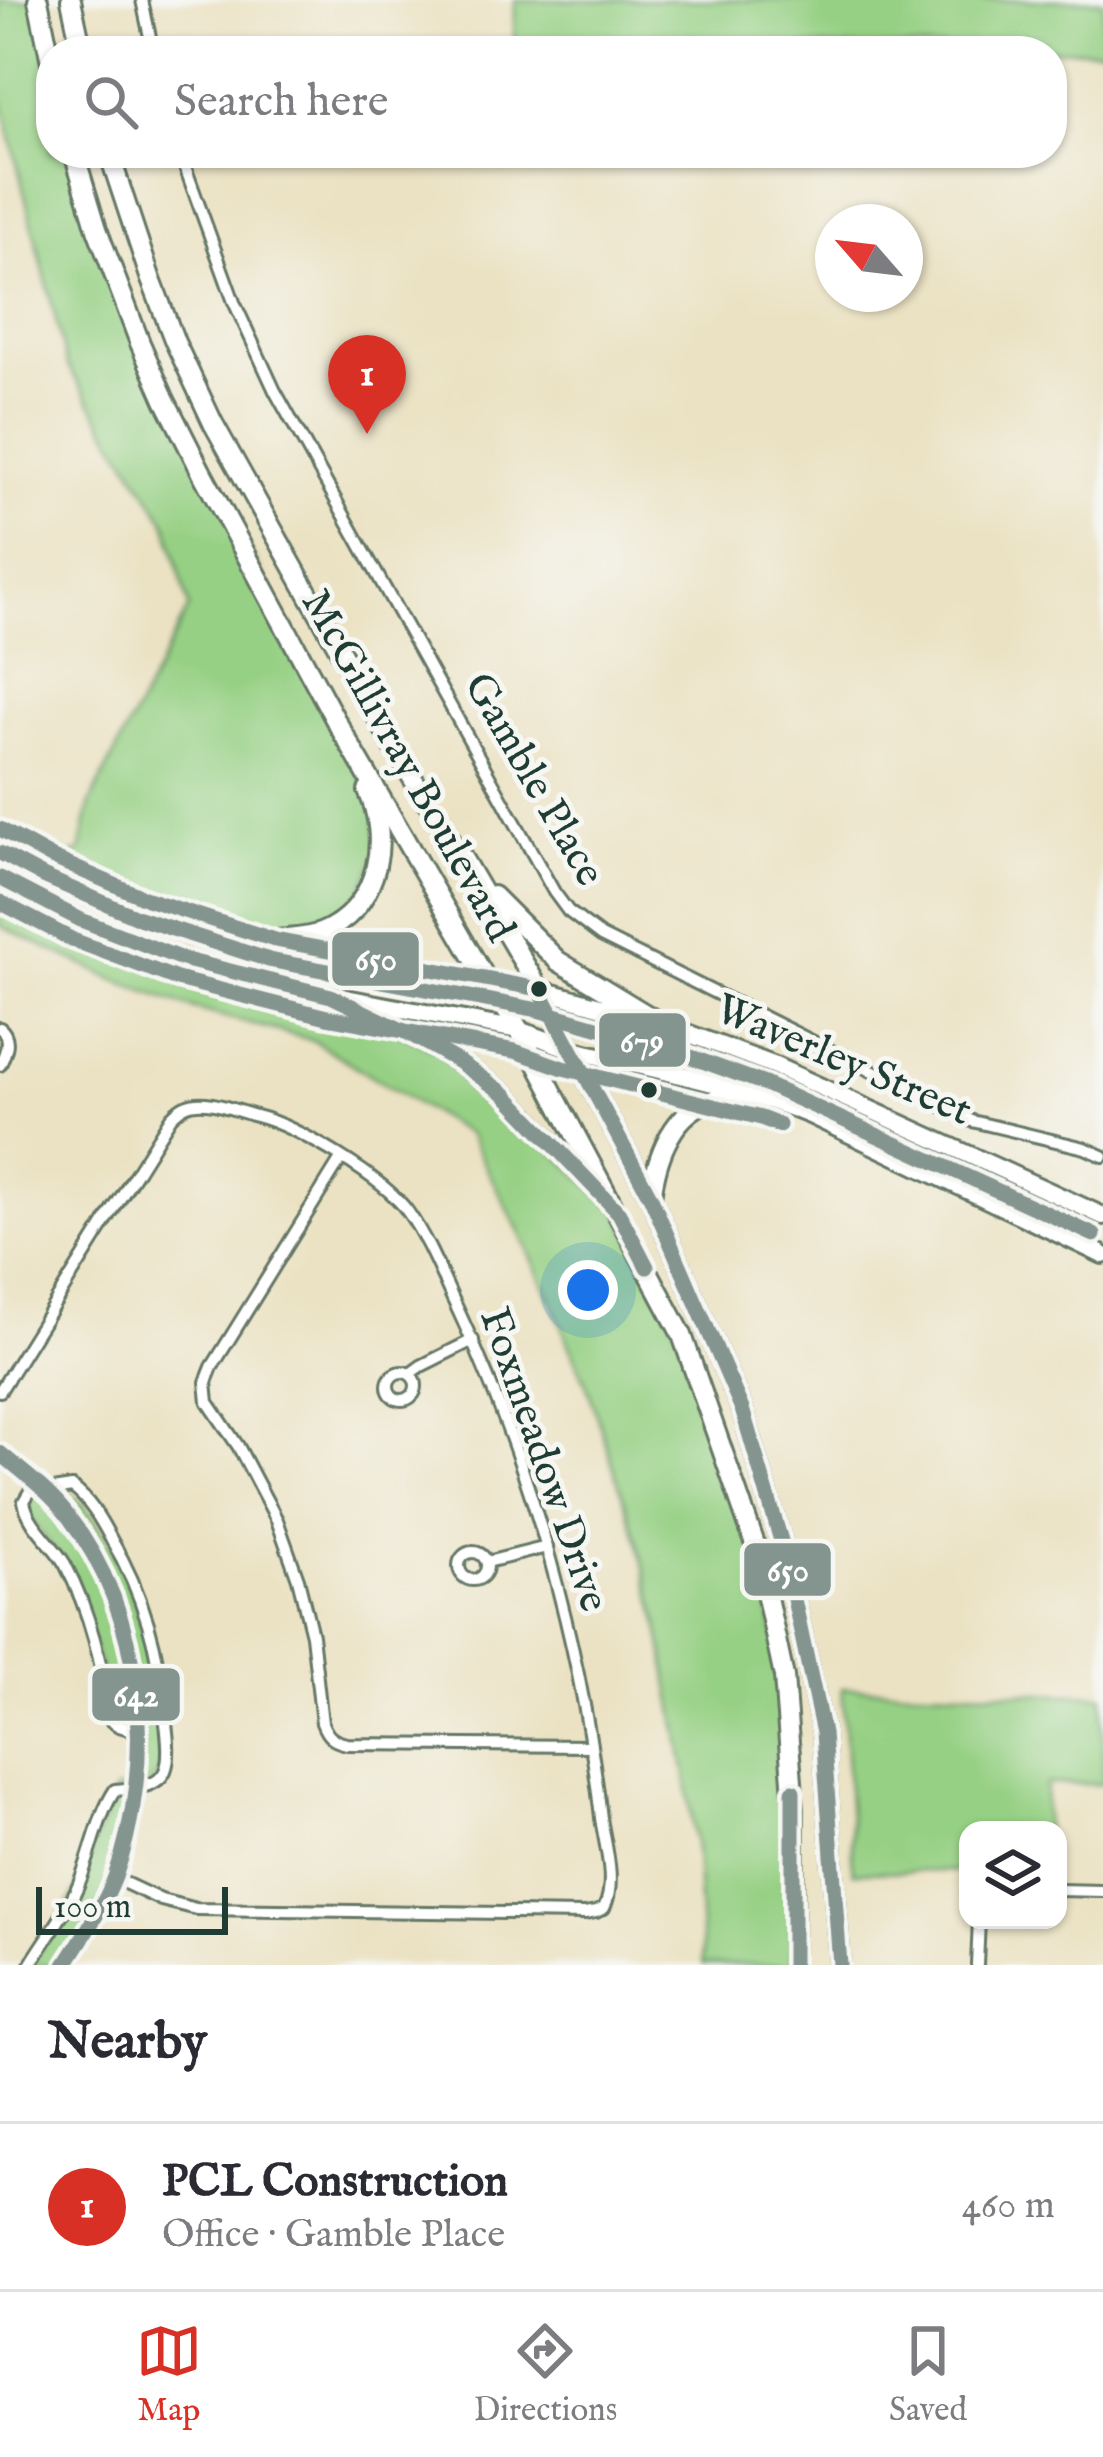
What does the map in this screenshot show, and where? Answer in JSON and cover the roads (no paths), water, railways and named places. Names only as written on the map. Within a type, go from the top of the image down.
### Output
[{"type":"main road","points":[[38,0],[46,36]]},
{"type":"main road","points":[[71,0],[79,36]]},
{"type":"main road","name":"McGillivray Boulevard","points":[[79,168],[110,265],[165,400],[336,721],[520,1031],[682,1336],[757,1550],[775,1624],[793,1785],[793,1965]]},
{"type":"main road","name":"McGillivray Boulevard","points":[[114,168],[149,277],[213,423],[400,758],[538,989],[651,1198],[742,1409],[782,1544],[823,1733],[840,1965]]},
{"type":"main road","points":[[274,940],[309,937],[336,926],[365,896],[374,877],[378,852],[374,803],[336,721]]},
{"type":"main road","name":"Waverley Street","points":[[0,829],[147,899],[274,940],[538,989],[660,1023],[773,1065],[1103,1216]]},
{"type":"main road","points":[[464,861],[558,961],[660,1023]]},
{"type":"main road","name":"Waverley Street","points":[[0,878],[81,920],[241,976],[520,1031],[568,1048],[767,1098],[1101,1249]]},
{"type":"main road","points":[[332,996],[459,1062],[505,1094],[619,1213]]},
{"type":"main road","points":[[651,1198],[654,1171],[667,1138],[686,1114],[715,1099],[767,1098]]},
{"type":"street","points":[[142,0],[150,36]]},
{"type":"street","name":"Gamble Place","points":[[185,168],[234,302],[275,391],[568,911],[601,936],[972,1121],[1103,1156]]},
{"type":"street","points":[[0,1028],[8,1040],[0,1065]]},
{"type":"street","name":"Foxmeadow Drive","points":[[0,1391],[171,1117],[187,1104],[204,1103],[280,1122],[380,1183],[396,1196],[422,1234],[494,1394],[557,1581],[591,1747],[610,1888],[604,1908],[596,1912],[196,1909],[161,1900],[115,1878]]},
{"type":"street","points":[[341,1159],[212,1367],[205,1394],[277,1520],[312,1635],[327,1735],[347,1744],[591,1747]]},
{"type":"street","points":[[410,1374],[472,1340]]},
{"type":"street","points":[[0,1453],[72,1520],[119,1612],[132,1662],[141,1733],[138,1787],[115,1878],[65,1965]]},
{"type":"street","points":[[30,1965],[74,1895],[106,1803],[115,1790],[152,1784],[164,1774],[167,1730],[151,1627],[121,1555],[80,1493],[72,1487],[40,1487],[24,1501],[26,1513],[64,1562],[94,1631],[110,1720],[141,1733]]},
{"type":"street","points":[[487,1562],[547,1546]]},
{"type":"street","points":[[1067,1890],[1103,1891]]},
{"type":"street","points":[[977,1965],[979,1929]]},
{"type":"place","name":"PCL Construction","points":[[367,434]]}]
